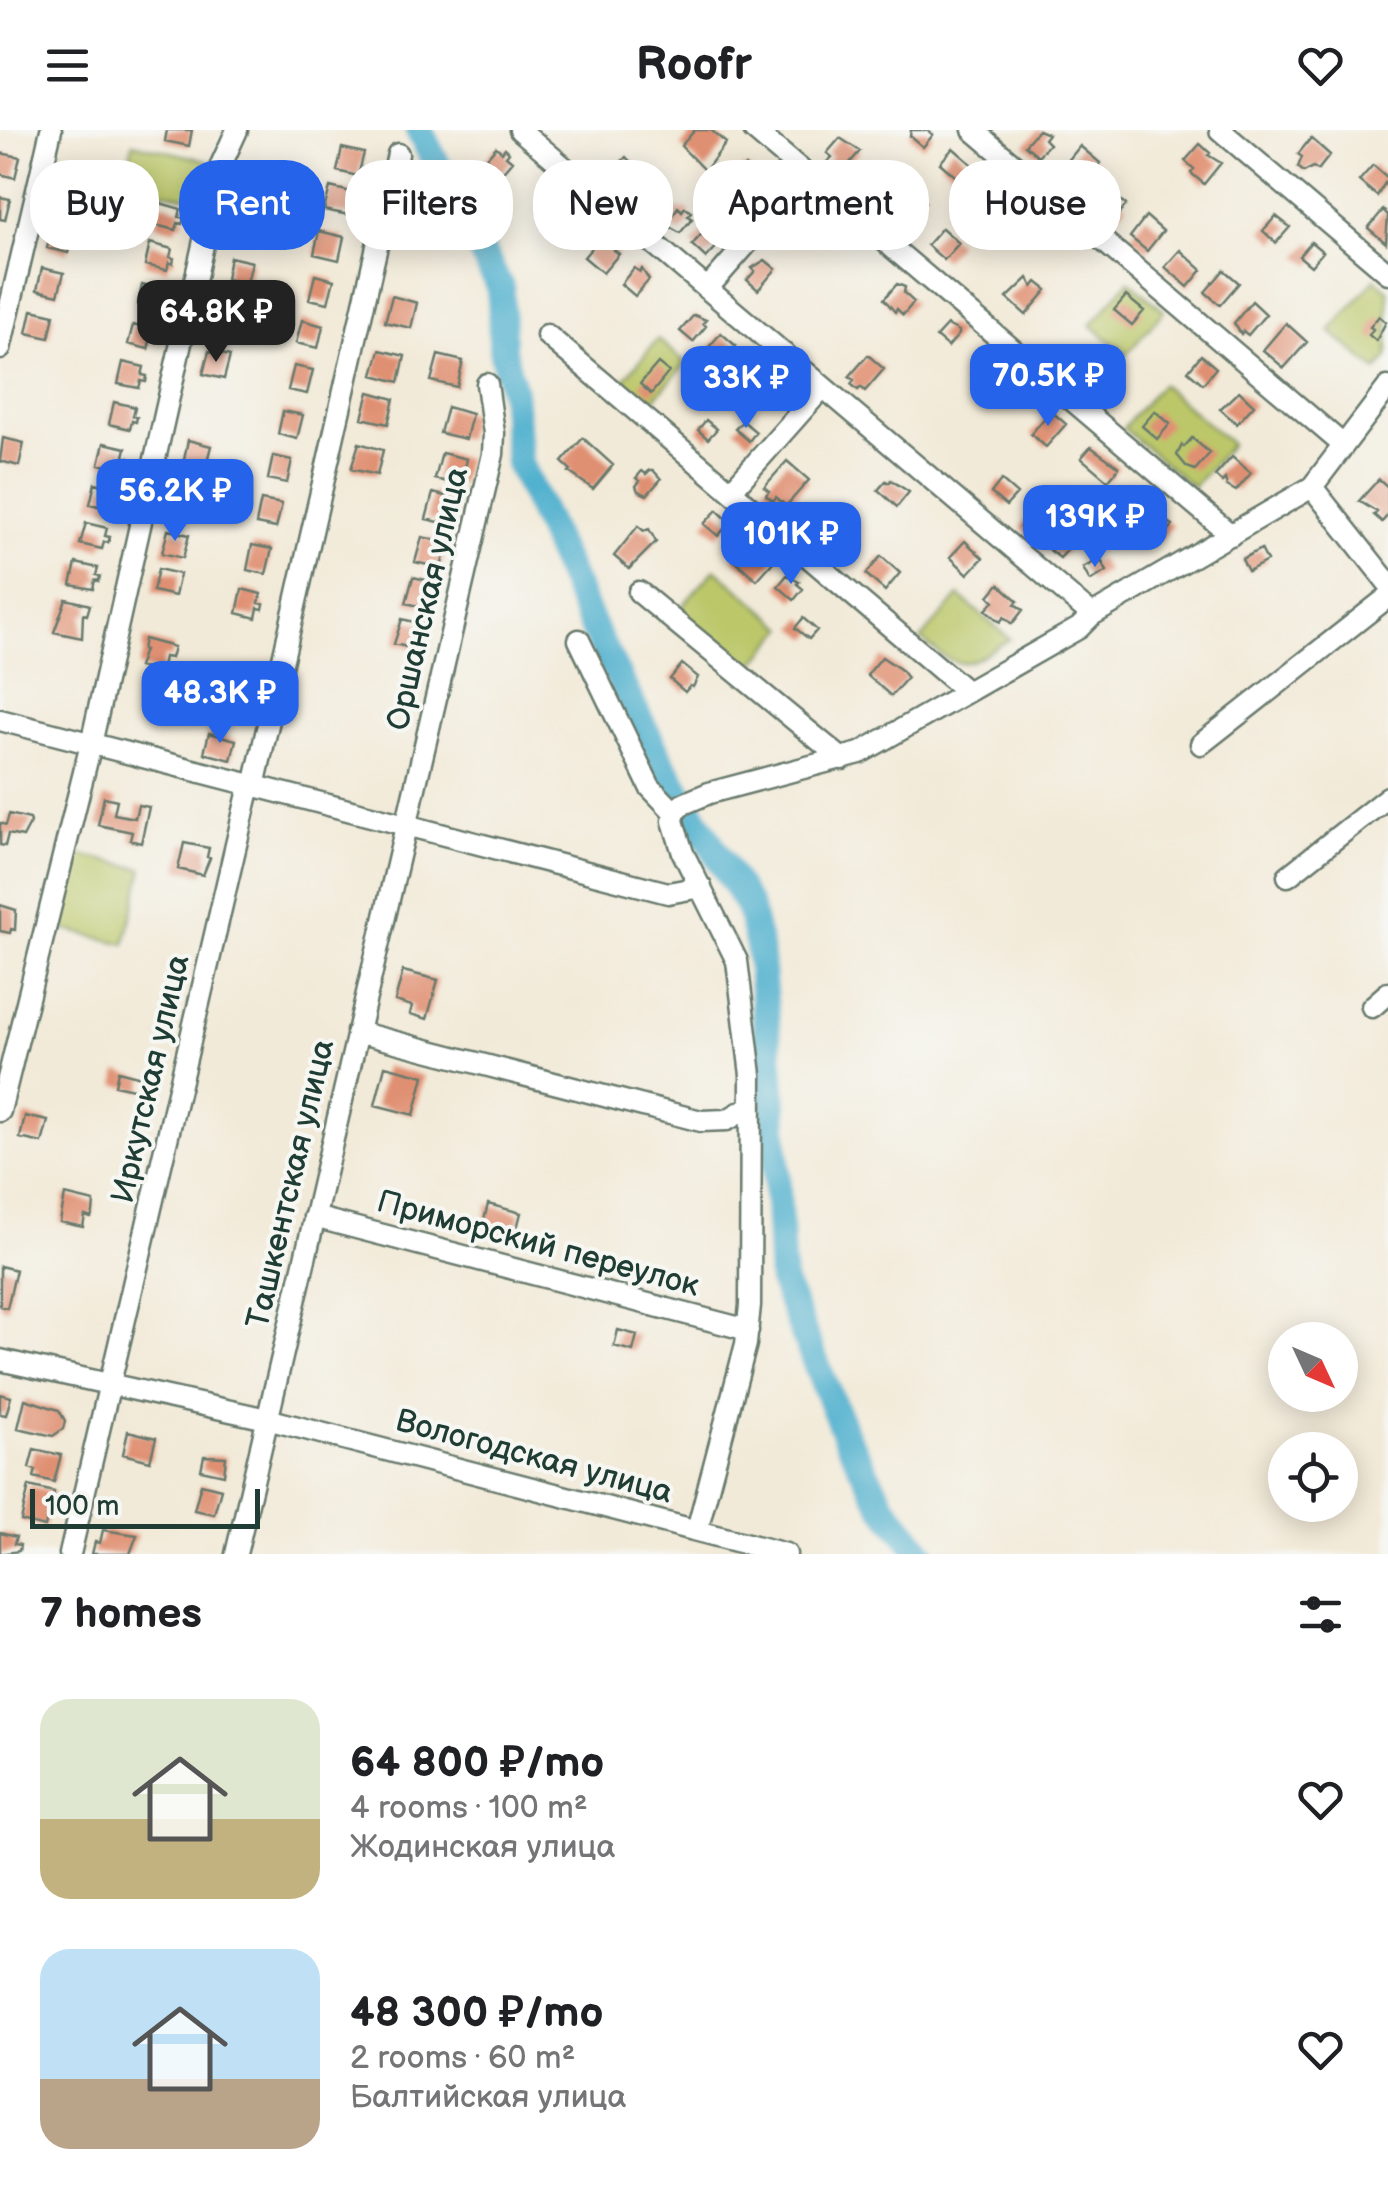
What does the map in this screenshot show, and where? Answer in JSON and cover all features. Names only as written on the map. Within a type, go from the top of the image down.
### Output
[{"type":"street","points":[[0,349],[51,130]]},
{"type":"street","points":[[0,1111],[91,744],[221,165],[237,130]]},
{"type":"street","points":[[520,130],[1092,615]]},
{"type":"street","points":[[973,130],[1342,444]]},
{"type":"street","points":[[1220,130],[1388,273]]},
{"type":"street","points":[[758,131],[790,160]]},
{"type":"street","name":"Иркутская улица","points":[[70,1554],[398,154]]},
{"type":"street","points":[[707,289],[741,250]]},
{"type":"street","points":[[895,250],[1231,535]]},
{"type":"street","points":[[547,335],[966,690]]},
{"type":"street","name":"Оршанская улица","points":[[404,827],[494,454],[487,384]]},
{"type":"street","points":[[579,640],[650,787],[684,805],[842,759],[886,740],[1312,486],[1388,386]]},
{"type":"street","points":[[731,492],[823,387]]},
{"type":"street","points":[[1312,486],[1388,583]]},
{"type":"street","points":[[640,592],[842,759]]},
{"type":"street","points":[[1201,744],[1388,596]]},
{"type":"street","points":[[0,720],[668,893],[701,887]]},
{"type":"street","points":[[1288,876],[1388,797]]},
{"type":"street","points":[[684,805],[676,834],[742,976],[751,1075],[748,1330],[697,1530]]},
{"type":"street","name":"Ташкентская улица","points":[[236,1554],[404,827]]},
{"type":"street","points":[[356,1032],[701,1122],[727,1120],[751,1106]]},
{"type":"street","name":"Приморский переулок","points":[[314,1217],[748,1330]]},
{"type":"street","name":"Вологодская улица","points":[[0,1360],[267,1419],[786,1554]]},
{"type":"green space","points":[[133,143],[205,160],[179,160],[179,195],[159,191],[159,160],[129,160]]},
{"type":"green space","points":[[1375,279],[1388,290],[1388,357],[1377,371],[1330,331]]},
{"type":"green space","points":[[1129,281],[1164,311],[1126,355],[1091,325]]},
{"type":"green space","points":[[658,339],[686,363],[648,406],[621,383]]},
{"type":"green space","points":[[1161,384],[1231,444],[1193,487],[1123,428]]},
{"type":"green space","points":[[715,569],[785,628],[747,672],[677,612]]},
{"type":"green space","points":[[959,596],[1010,639],[964,663],[947,658],[921,639]]},
{"type":"green space","points":[[76,854],[143,869],[125,944],[58,928]]},
{"type":"building","points":[[167,130],[192,130],[189,146],[165,141]]},
{"type":"building","points":[[695,130],[711,130],[726,143],[713,160],[694,160],[681,146]]},
{"type":"building","points":[[911,130],[927,130],[933,135],[923,147],[910,136]]},
{"type":"building","points":[[1038,130],[1048,134],[1044,139],[1049,144],[1038,156],[1025,145]]},
{"type":"building","points":[[840,138],[860,151],[852,160],[829,160],[832,157],[827,153]]},
{"type":"building","points":[[1311,138],[1330,155],[1318,170],[1313,167],[1304,172],[1298,167],[1302,157],[1298,154]]},
{"type":"building","points":[[1200,144],[1221,163],[1204,184],[1191,173],[1194,169],[1185,161]]},
{"type":"building","points":[[1080,146],[1096,160],[1069,160]]},
{"type":"building","points":[[496,147],[502,152],[505,148],[511,160],[485,160]]},
{"type":"building","points":[[342,148],[364,153],[362,160],[345,160],[345,173],[337,171]]},
{"type":"building","points":[[953,148],[967,160],[949,160],[949,171],[940,163]]},
{"type":"building","points":[[0,153],[20,157],[15,178],[0,174]]},
{"type":"building","points":[[1373,165],[1388,178],[1377,196],[1359,181]]},
{"type":"building","points":[[330,187],[345,191],[345,214],[325,210]]},
{"type":"building","points":[[0,197],[10,199],[5,220],[0,219]]},
{"type":"building","points":[[160,203],[179,208],[176,230],[159,226]]},
{"type":"building","points":[[678,207],[691,212],[688,216],[692,219],[680,233],[673,229],[673,214]]},
{"type":"building","points":[[1383,210],[1388,215],[1386,243],[1368,228]]},
{"type":"building","points":[[1146,216],[1163,231],[1147,251],[1130,237]]},
{"type":"building","points":[[1276,216],[1290,227],[1276,243],[1263,231]]},
{"type":"building","points":[[942,228],[949,234],[949,250],[953,250],[944,260],[929,243]]},
{"type":"building","points":[[325,232],[344,237],[339,260],[314,254],[315,250],[325,250]]},
{"type":"building","points":[[1311,242],[1323,252],[1311,266],[1299,256]]},
{"type":"building","points":[[159,245],[172,249],[173,264],[169,262],[167,270],[145,265],[148,250],[159,250]]},
{"type":"building","points":[[590,250],[614,250],[619,254],[603,273],[584,257]]},
{"type":"building","points":[[697,250],[714,250],[706,258]]},
{"type":"building","points":[[1180,250],[1202,270],[1188,287],[1165,267]]},
{"type":"building","points":[[230,257],[252,262],[247,283],[226,279]]},
{"type":"building","points":[[765,260],[776,269],[758,290],[747,280],[755,271],[752,268]]},
{"type":"building","points":[[42,268],[64,273],[58,295],[37,290]]},
{"type":"building","points":[[634,268],[640,272],[642,269],[649,280],[635,296],[621,284]]},
{"type":"building","points":[[1224,270],[1239,283],[1220,305],[1205,292]]},
{"type":"building","points":[[315,275],[334,280],[328,303],[309,299]]},
{"type":"building","points":[[1028,278],[1033,287],[1037,282],[1047,290],[1026,315],[1007,298]]},
{"type":"building","points":[[897,284],[905,287],[904,293],[914,302],[903,315],[884,299]]},
{"type":"building","points":[[142,285],[162,290],[158,309],[138,304]]},
{"type":"building","points":[[392,296],[417,303],[411,328],[385,322]]},
{"type":"building","points":[[1126,296],[1144,311],[1132,325],[1114,310]]},
{"type":"building","points":[[1252,301],[1266,314],[1248,335],[1243,331],[1241,334],[1234,323]]},
{"type":"building","points":[[219,306],[240,311],[234,333],[214,329]]},
{"type":"building","points":[[32,310],[54,315],[49,338],[27,333]]},
{"type":"building","points":[[694,315],[706,320],[706,326],[693,342],[680,331]]},
{"type":"building","points":[[1379,316],[1386,322],[1376,341],[1369,335]]},
{"type":"building","points":[[302,320],[323,326],[318,348],[296,343]]},
{"type":"building","points":[[1286,323],[1307,342],[1284,368],[1263,350]]},
{"type":"building","points":[[133,325],[153,330],[148,349],[128,344]]},
{"type":"building","points":[[947,325],[959,331],[948,347],[936,337]]},
{"type":"building","points":[[721,333],[736,346],[723,361],[708,348]]},
{"type":"building","points":[[1080,347],[1104,368],[1090,384],[1066,364]]},
{"type":"building","points":[[380,350],[405,356],[399,382],[373,375]]},
{"type":"building","points":[[209,351],[230,356],[224,379],[203,374]]},
{"type":"building","points":[[438,355],[463,361],[457,387],[431,381]]},
{"type":"building","points":[[868,355],[884,369],[865,391],[861,387],[858,390],[849,377]]},
{"type":"building","points":[[1201,355],[1216,368],[1203,384],[1188,371]]},
{"type":"building","points":[[750,356],[764,369],[751,383],[737,371]]},
{"type":"building","points":[[984,359],[1002,375],[989,390],[971,374]]},
{"type":"building","points":[[123,362],[144,367],[142,375],[147,376],[146,382],[141,381],[139,388],[118,384]]},
{"type":"building","points":[[658,363],[669,372],[651,394],[640,384]]},
{"type":"building","points":[[294,366],[313,370],[307,394],[288,390]]},
{"type":"building","points":[[1239,391],[1254,405],[1237,424],[1220,409]]},
{"type":"building","points":[[369,392],[394,399],[388,424],[362,418]]},
{"type":"building","points":[[114,402],[135,407],[136,422],[132,421],[130,429],[109,424]]},
{"type":"building","points":[[447,407],[472,414],[466,439],[440,433]]},
{"type":"building","points":[[283,411],[303,415],[297,439],[278,434]]},
{"type":"building","points":[[1051,411],[1066,424],[1046,447],[1031,434]]},
{"type":"building","points":[[1155,411],[1170,424],[1157,439],[1142,426]]},
{"type":"building","points":[[706,420],[717,429],[708,439],[698,430]]},
{"type":"building","points":[[743,421],[756,432],[749,441],[735,429]]},
{"type":"building","points":[[3,438],[24,443],[19,466],[0,461]]},
{"type":"building","points":[[583,438],[613,465],[593,489],[562,462]]},
{"type":"building","points":[[1192,438],[1210,453],[1195,470],[1177,455]]},
{"type":"building","points":[[188,440],[211,446],[205,469],[183,464]]},
{"type":"building","points":[[104,443],[126,448],[124,456],[128,457],[121,469],[99,464]]},
{"type":"building","points":[[359,443],[383,450],[377,475],[351,469]]},
{"type":"building","points":[[1091,447],[1119,467],[1108,481],[1081,458]]},
{"type":"building","points":[[442,453],[467,459],[461,485],[435,479]]},
{"type":"building","points":[[273,456],[292,460],[287,483],[268,479]]},
{"type":"building","points":[[1232,457],[1251,473],[1236,491],[1227,486],[1225,479],[1222,482],[1215,476]]},
{"type":"building","points":[[787,461],[809,480],[786,506],[776,497],[773,501],[766,495],[769,491],[764,487]]},
{"type":"building","points":[[650,470],[661,479],[647,495],[638,491],[640,481],[636,478],[642,471],[646,474]]},
{"type":"building","points":[[1379,479],[1388,487],[1388,515],[1382,522],[1374,515],[1377,512],[1359,501]]},
{"type":"building","points":[[891,480],[909,492],[897,507],[878,490]]},
{"type":"building","points":[[1001,480],[1017,494],[1006,506],[991,493]]},
{"type":"building","points":[[95,483],[116,488],[118,501],[114,500],[111,509],[90,504]]},
{"type":"building","points":[[178,485],[200,490],[195,514],[172,509]]},
{"type":"building","points":[[433,493],[457,499],[452,525],[426,519]]},
{"type":"building","points":[[261,500],[282,504],[276,528],[256,524]]},
{"type":"building","points":[[717,510],[730,522],[718,536],[704,524]]},
{"type":"building","points":[[1151,511],[1173,525],[1160,541],[1140,524]]},
{"type":"building","points":[[1030,515],[1041,525],[1031,536],[1020,527]]},
{"type":"building","points":[[86,523],[107,528],[105,536],[110,537],[102,549],[80,544]]},
{"type":"building","points":[[638,526],[644,531],[649,529],[656,542],[629,569],[614,556]]},
{"type":"building","points":[[168,530],[189,535],[183,558],[162,553]]},
{"type":"building","points":[[1058,535],[1071,546],[1060,558],[1047,548]]},
{"type":"building","points":[[422,537],[447,543],[441,568],[415,562]]},
{"type":"building","points":[[749,540],[774,561],[757,580],[733,559]]},
{"type":"building","points":[[965,541],[983,558],[968,574],[950,557]]},
{"type":"building","points":[[252,545],[272,549],[266,574],[247,570]]},
{"type":"building","points":[[1261,549],[1267,561],[1248,571],[1242,559]]},
{"type":"building","points":[[881,556],[900,573],[885,591],[866,574]]},
{"type":"building","points":[[1100,559],[1107,571],[1090,581],[1083,568]]},
{"type":"building","points":[[76,563],[98,568],[99,581],[95,580],[93,589],[71,585]]},
{"type":"building","points":[[158,569],[180,574],[175,596],[153,591]]},
{"type":"building","points":[[787,575],[803,589],[794,600],[778,586]]},
{"type":"building","points":[[413,577],[438,583],[436,591],[440,592],[432,609],[406,603]]},
{"type":"building","points":[[999,584],[1023,610],[1012,624],[1004,617],[1000,622],[986,610],[994,601],[989,596]]},
{"type":"building","points":[[242,589],[261,594],[259,603],[264,604],[263,609],[258,608],[256,618],[237,613]]},
{"type":"building","points":[[66,599],[90,605],[87,615],[83,614],[82,638],[54,632]]},
{"type":"building","points":[[803,618],[817,630],[809,639],[795,628]]},
{"type":"building","points":[[402,619],[426,625],[420,650],[394,644]]},
{"type":"building","points":[[144,639],[174,647],[171,658],[164,657],[161,672],[138,667]]},
{"type":"building","points":[[882,657],[907,678],[891,696],[867,675]]},
{"type":"building","points":[[682,664],[698,677],[685,692],[670,679]]},
{"type":"building","points":[[209,733],[236,740],[231,760],[204,753]]},
{"type":"building","points":[[104,797],[117,800],[114,814],[135,818],[138,805],[149,807],[141,843],[130,840],[132,832],[98,825]]},
{"type":"building","points":[[9,814],[31,822],[23,837],[8,834],[5,846],[0,845],[0,823],[6,825]]},
{"type":"building","points":[[184,843],[209,848],[210,858],[203,875],[178,869]]},
{"type":"building","points":[[0,905],[16,910],[15,930],[10,933],[0,931]]},
{"type":"building","points":[[403,971],[438,980],[427,1019],[410,1014],[412,1006],[395,1001]]},
{"type":"building","points":[[385,1066],[424,1076],[414,1115],[375,1105]]},
{"type":"building","points":[[118,1071],[145,1078],[142,1091],[115,1085]]},
{"type":"building","points":[[25,1116],[48,1121],[42,1143],[20,1138]]},
{"type":"building","points":[[65,1195],[94,1202],[91,1218],[85,1216],[83,1227],[60,1222]]},
{"type":"building","points":[[488,1204],[521,1213],[515,1236],[482,1228]]},
{"type":"building","points":[[0,1266],[16,1270],[7,1308],[0,1306]]},
{"type":"building","points":[[618,1330],[637,1335],[633,1351],[614,1346]]},
{"type":"building","points":[[0,1394],[11,1397],[6,1415],[0,1414]]},
{"type":"building","points":[[25,1399],[59,1410],[65,1421],[63,1429],[53,1436],[18,1428]]},
{"type":"building","points":[[128,1431],[156,1438],[150,1461],[123,1454]]},
{"type":"building","points":[[34,1449],[61,1455],[54,1482],[34,1477],[36,1470],[29,1468]]},
{"type":"building","points":[[204,1456],[226,1457],[224,1475],[201,1470]]},
{"type":"building","points":[[201,1484],[221,1489],[214,1514],[194,1510]]},
{"type":"building","points":[[29,1486],[54,1492],[50,1509],[54,1510],[53,1516],[48,1515],[45,1527],[21,1521]]},
{"type":"building","points":[[103,1530],[137,1535],[130,1554],[92,1554]]},
{"type":"building","points":[[0,1533],[16,1537],[14,1544],[20,1545],[19,1551],[0,1554]]},
{"type":"waterway","points":[[419,130],[501,289],[502,350],[513,391],[519,463],[595,632],[664,767],[749,907],[759,946],[772,1087],[782,1281],[847,1439],[883,1505],[922,1554]]}]
